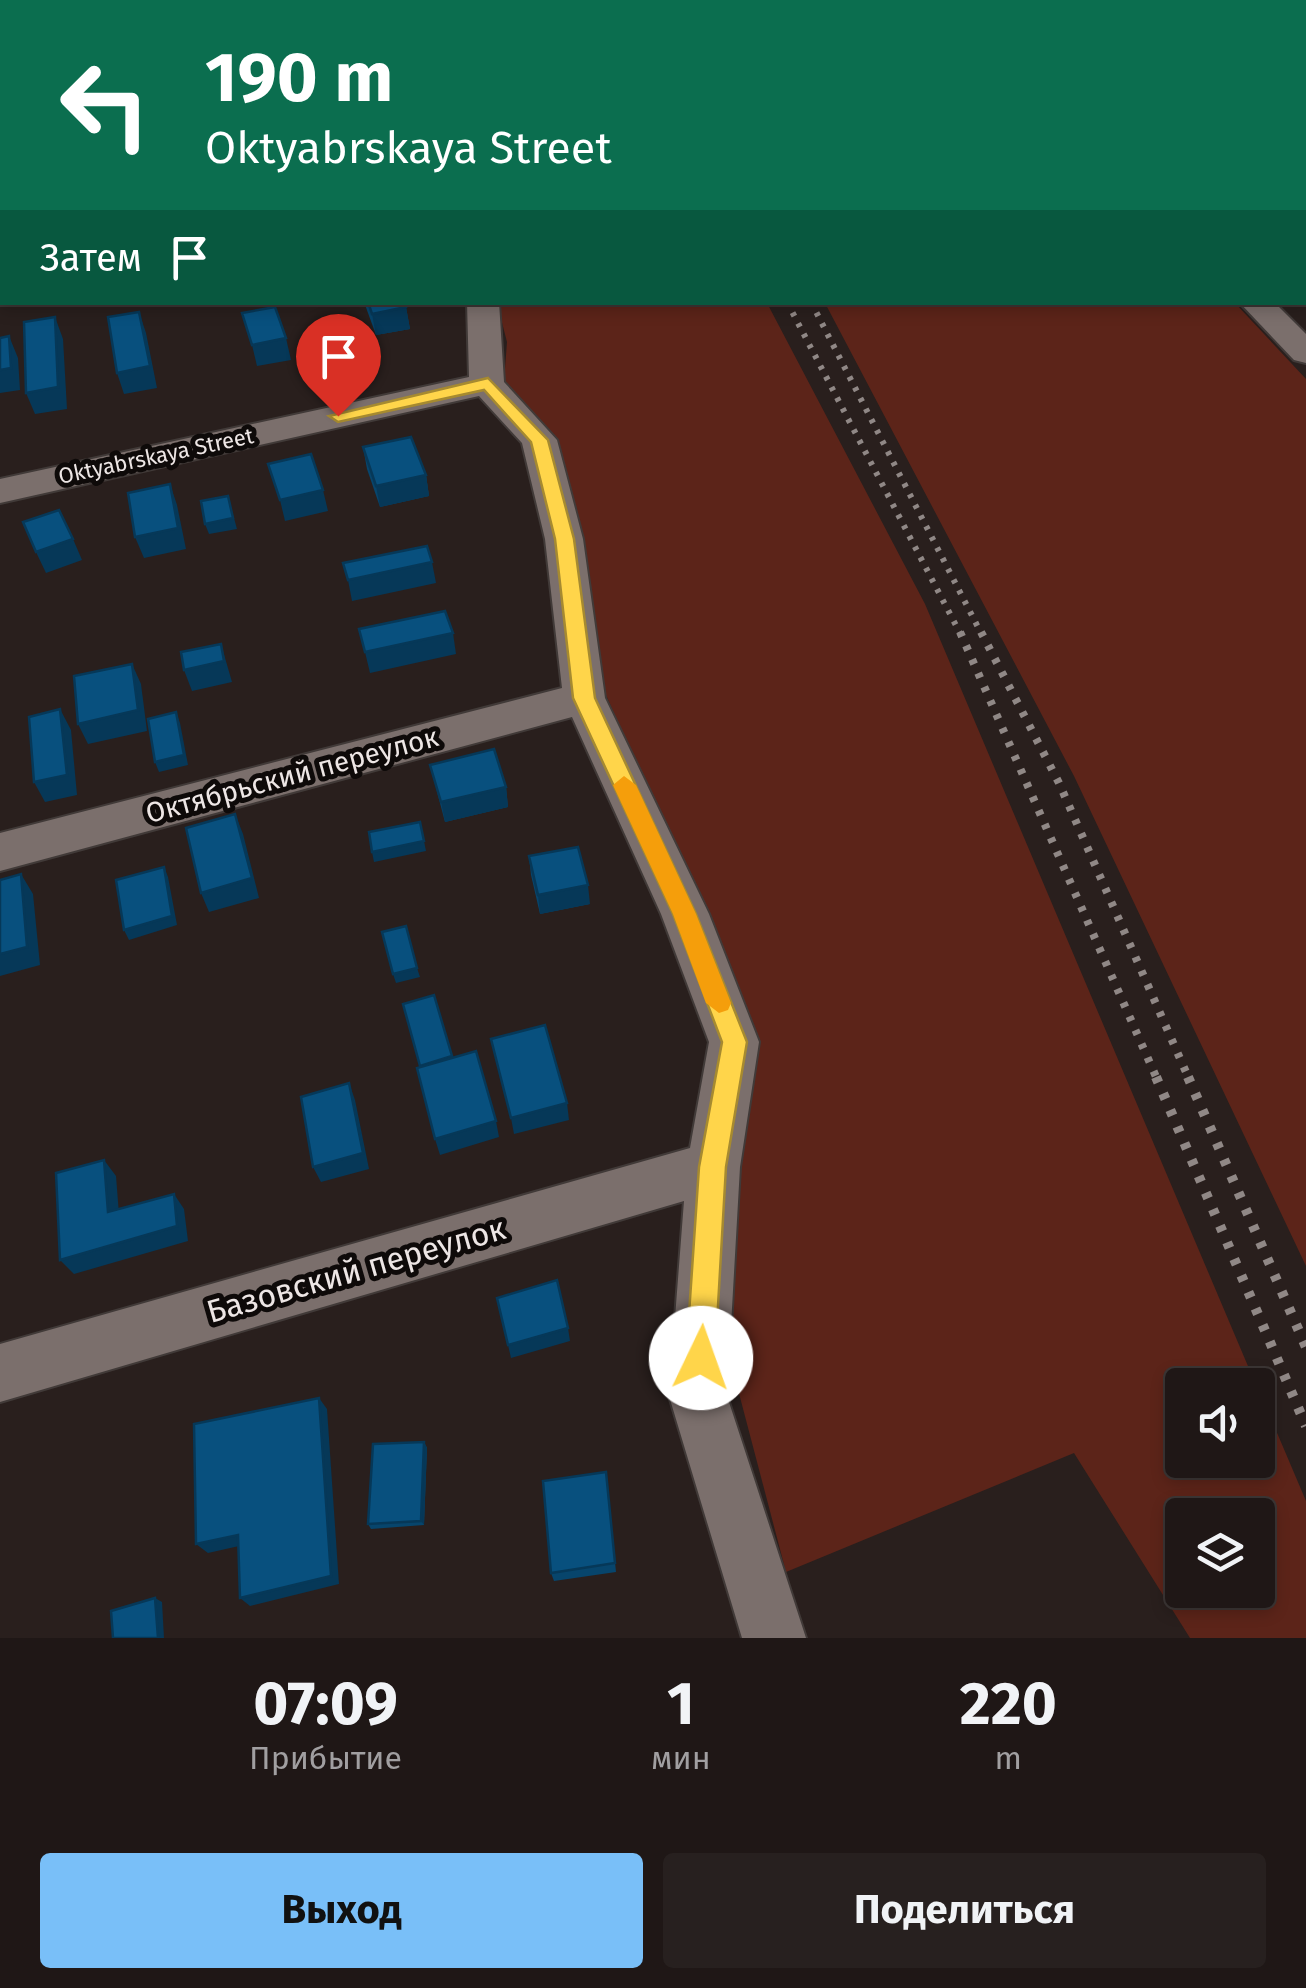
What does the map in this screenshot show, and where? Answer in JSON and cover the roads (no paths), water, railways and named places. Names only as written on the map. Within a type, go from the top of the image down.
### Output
[{"type":"street","points":[[483,305],[488,384],[539,440],[564,539],[584,698],[684,914],[734,1042],[713,1167],[698,1396],[774,1638]]},
{"type":"street","points":[[1258,305],[1306,353]]},
{"type":"street","name":"Oktyabrskaya Street","points":[[0,491],[488,384]]},
{"type":"street","name":"Октябрьский переулок","points":[[0,852],[584,698]]},
{"type":"street","name":"Базовский переулок","points":[[0,1373],[713,1167]]},
{"type":"railway","points":[[789,305],[961,635]]},
{"type":"railway","points":[[813,305],[982,635]]},
{"type":"railway","points":[[960,632],[1157,1079]]},
{"type":"railway","points":[[981,632],[1059,783],[1189,1079]]},
{"type":"railway","points":[[1156,1077],[1306,1426]]},
{"type":"railway","points":[[1188,1077],[1306,1347]]}]
